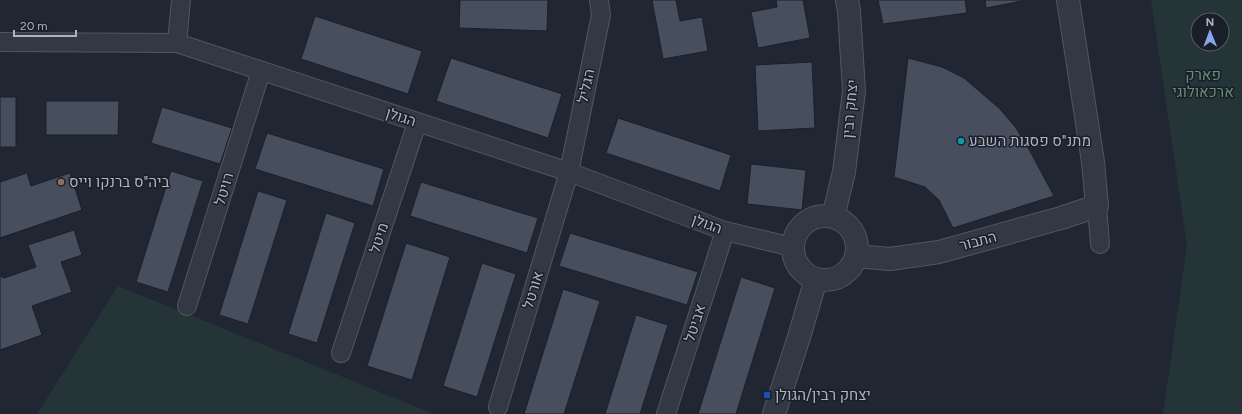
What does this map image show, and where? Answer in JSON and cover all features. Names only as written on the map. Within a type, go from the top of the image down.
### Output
[{"type":"street","points":[[177,44],[181,0]]},
{"type":"street","name":"הגליל","points":[[569,172],[601,15],[599,0]]},
{"type":"street","name":"יצחק רבין","points":[[833,217],[844,172],[854,91],[847,0]]},
{"type":"street","points":[[1068,0],[1093,162],[1100,244]]},
{"type":"street","name":"הגולן","points":[[0,42],[177,44],[569,172],[725,231],[792,247]]},
{"type":"street","name":"רויטל","points":[[187,306],[261,71]]},
{"type":"street","name":"מיטל","points":[[340,353],[417,122]]},
{"type":"street","name":"אורטל","points":[[498,407],[569,172]]},
{"type":"street","name":"התבור","points":[[856,256],[890,258],[939,252],[1061,218],[1097,206]]},
{"type":"street","points":[[825,215],[833,217],[846,223],[854,233],[857,244],[856,256],[852,266],[845,273],[836,278],[826,280],[816,279],[802,270],[797,263],[792,247],[794,239],[802,225],[816,216],[825,215]]},
{"type":"street","name":"אביטל","points":[[666,414],[725,231]]},
{"type":"street","points":[[774,414],[816,279]]},
{"type":"green space","name":"פארק ארכאולוגי","points":[[1151,0],[1242,0],[1242,414],[1163,414],[1187,245]]},
{"type":"green space","points":[[118,286],[434,414],[37,414]]},
{"type":"building","points":[[460,0],[548,0],[547,31],[459,28]]},
{"type":"building","points":[[652,0],[676,0],[680,21],[702,17],[708,51],[663,59]]},
{"type":"building","points":[[776,0],[803,0],[810,38],[758,48],[751,12],[777,7]]},
{"type":"building","points":[[878,0],[965,0],[967,13],[883,24]]},
{"type":"building","points":[[985,0],[1022,0],[1022,1],[986,8]]},
{"type":"building","points":[[315,16],[422,51],[408,94],[301,59]]},
{"type":"building","points":[[451,58],[562,94],[548,138],[436,101]]},
{"type":"building","name":"מתנ\"ס פסגות השבע","points":[[908,58],[942,67],[964,78],[1000,109],[1016,128],[1054,196],[953,228],[939,200],[925,187],[894,177]]},
{"type":"building","points":[[812,62],[815,128],[758,131],[755,65]]},
{"type":"building","points":[[0,97],[16,97],[16,147],[0,147]]},
{"type":"building","points":[[46,101],[119,101],[118,135],[46,135]]},
{"type":"building","points":[[162,107],[232,128],[220,164],[151,143]]},
{"type":"building","points":[[618,118],[731,155],[720,191],[606,153]]},
{"type":"building","points":[[267,133],[384,169],[373,206],[255,169]]},
{"type":"building","points":[[751,164],[806,170],[802,210],[747,204]]},
{"type":"building","points":[[171,171],[203,181],[168,292],[136,282]]},
{"type":"building","points":[[27,173],[31,186],[70,173],[82,210],[0,238],[0,182]]},
{"type":"building","points":[[421,182],[538,218],[527,253],[410,216]]},
{"type":"building","points":[[258,191],[287,200],[248,324],[219,315]]},
{"type":"building","points":[[326,213],[355,223],[317,343],[288,334]]},
{"type":"building","points":[[74,230],[82,255],[61,262],[72,292],[32,306],[42,335],[0,350],[0,276],[4,278],[36,267],[28,245]]},
{"type":"building","points":[[570,233],[698,272],[687,305],[559,266]]},
{"type":"building","points":[[406,243],[450,257],[412,380],[367,366]]},
{"type":"building","points":[[482,263],[516,274],[477,397],[443,386]]},
{"type":"building","points":[[741,277],[775,288],[736,414],[698,414]]},
{"type":"building","points":[[563,289],[600,301],[564,414],[524,414]]},
{"type":"building","points":[[636,315],[668,325],[640,414],[605,414]]},
{"type":"place","name":"מתנ\"ס פסגות השבע","points":[[961,141]]},
{"type":"place","name":"ביה\"ס ברנקו וייס","points":[[61,182]]},
{"type":"place","name":"יצחק רבין/הגולן","points":[[767,395]]}]
